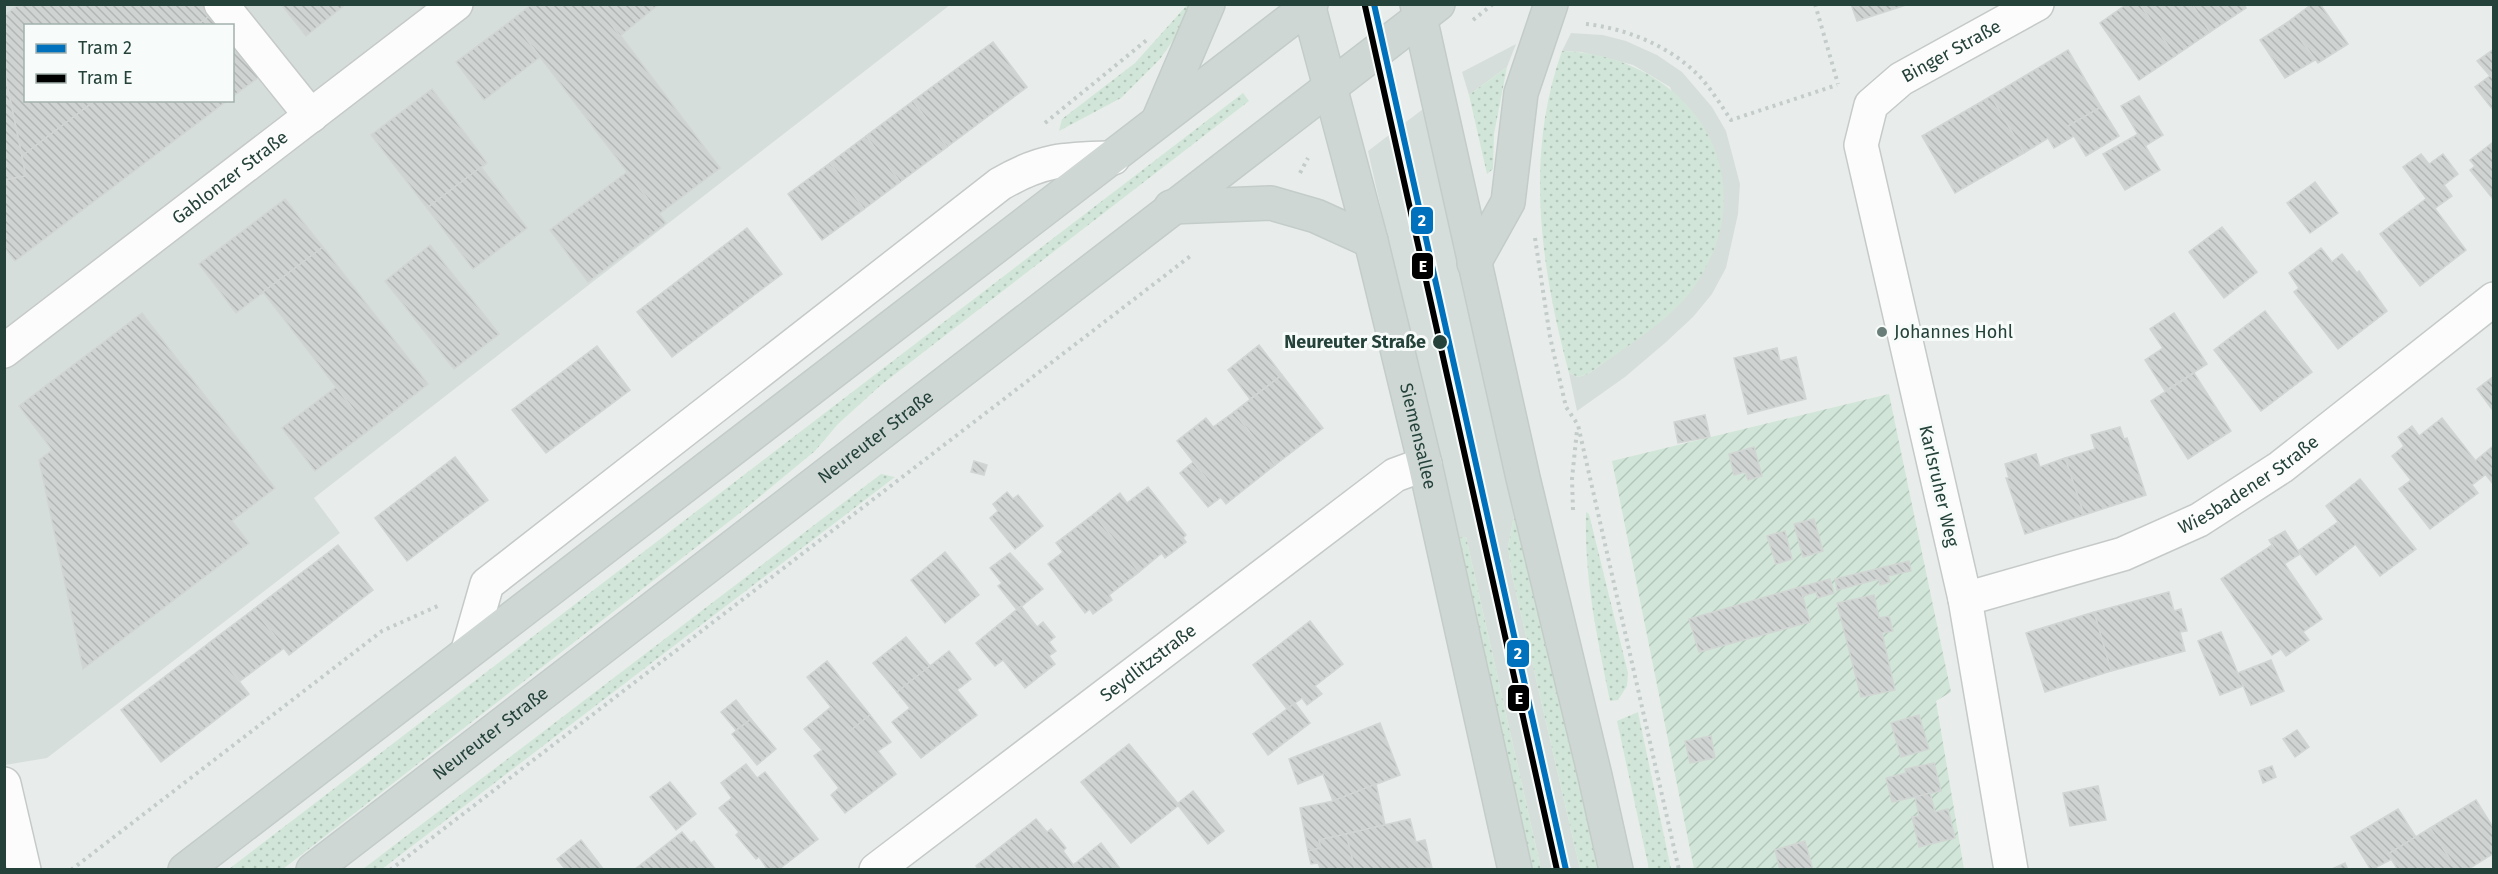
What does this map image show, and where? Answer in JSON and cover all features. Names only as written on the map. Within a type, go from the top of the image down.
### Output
[{"type":"main road","points":[[1158,123],[1208,4]]},
{"type":"main road","points":[[185,870],[1309,5]]},
{"type":"main road","name":"Siemensallee","points":[[1309,5],[1371,241],[1425,464],[1515,870]]},
{"type":"main road","points":[[1425,9],[1474,262],[1616,870]]},
{"type":"main road","name":"Neureuter Straße","points":[[313,870],[1329,87],[1425,9]]},
{"type":"main road","points":[[1474,262],[1508,202],[1521,93],[1564,14]]},
{"type":"main road","points":[[1171,207],[1271,203],[1316,216],[1371,241]]},
{"type":"street","points":[[221,4],[310,116]]},
{"type":"street","name":"Gablonzer Straße","points":[[4,351],[456,4]]},
{"type":"street","name":"Binger Straße","points":[[1871,105],[1901,79],[2037,4]]},
{"type":"street","name":"Karlsruher Weg","points":[[1871,105],[1861,145],[1965,599],[2011,870]]},
{"type":"street","points":[[468,650],[487,584],[1000,184],[1027,168],[1059,159],[1113,158]]},
{"type":"street","name":"Wiesbadener Straße","points":[[1965,599],[2123,554],[2199,520],[2281,467],[2493,298]]},
{"type":"street","name":"Seydlitzstraße","points":[[876,870],[1395,475],[1425,464]]},
{"type":"street","points":[[4,784],[24,870]]},
{"type":"path","points":[[1815,4],[1838,84],[1871,105]]},
{"type":"path","points":[[1564,14],[1632,34],[1665,51],[1695,71],[1731,120],[1838,84]]},
{"type":"path","points":[[1039,129],[1146,43],[1152,33]]},
{"type":"path","points":[[390,870],[1193,254]]},
{"type":"path","points":[[1573,512],[1572,479],[1578,425],[1679,870]]},
{"type":"path","points":[[71,870],[382,631],[487,584]]},
{"type":"shaded area","points":[[5,5],[950,5],[314,498],[340,533],[47,758],[5,765]]},
{"type":"shaded area","points":[[1571,33],[1603,35],[1626,41],[1657,55],[1682,72],[1712,107],[1726,131],[1740,184],[1738,214],[1726,268],[1712,294],[1693,317],[1665,343],[1625,377],[1577,411],[1569,373],[1578,377],[1588,374],[1654,326],[1679,302],[1707,263],[1721,213],[1670,87],[1633,65],[1581,52],[1562,51]]},
{"type":"shaded area","points":[[1516,44],[1507,67],[1469,95],[1462,72]]},
{"type":"shaded area","points":[[1423,109],[1514,516],[1508,547],[1512,575],[1580,869],[1541,869],[1466,537],[1455,538],[1368,151]]},
{"type":"green space","points":[[1187,5],[1190,5],[1186,22],[1160,59],[1121,98],[1059,131],[1062,119],[1135,63]]},
{"type":"green space","points":[[1562,51],[1607,58],[1647,74],[1680,98],[1704,128],[1720,164],[1724,203],[1716,245],[1694,287],[1684,299],[1645,334],[1588,374],[1578,377],[1569,373],[1559,333],[1544,253],[1541,212],[1540,172],[1543,131],[1550,91]]},
{"type":"green space","points":[[1507,67],[1494,134],[1493,169],[1487,174],[1469,95]]},
{"type":"green space","points":[[1243,93],[1249,101],[881,385],[838,424],[815,451],[740,513],[283,869],[229,869]]},
{"type":"green space","points":[[1889,394],[1951,692],[1936,701],[1964,869],[1694,869],[1612,461]]},
{"type":"green space","points":[[881,474],[895,477],[382,869],[363,869]]},
{"type":"green space","points":[[1586,512],[1589,514],[1628,673],[1627,686],[1618,700],[1610,701],[1596,630],[1589,584]]},
{"type":"green space","points":[[1514,516],[1541,613],[1598,869],[1580,869],[1512,575],[1508,547]]},
{"type":"green space","points":[[1466,537],[1541,869],[1528,869],[1455,538]]},
{"type":"green space","points":[[1638,712],[1671,869],[1649,869],[1617,721]]},
{"type":"building","points":[[19,4],[204,4],[212,14],[199,24],[24,24],[24,102],[93,102],[22,156],[4,70],[4,16]]},
{"type":"building","points":[[281,4],[346,4],[306,36]]},
{"type":"building","points":[[532,4],[597,4],[720,168],[659,214],[512,20]]},
{"type":"building","points":[[596,4],[659,4],[620,36]]},
{"type":"building","points":[[1851,4],[1909,4],[1857,21]]},
{"type":"building","points":[[2127,4],[2140,4],[2175,56],[2139,80],[2100,23]]},
{"type":"building","points":[[2140,4],[2192,4],[2210,32],[2175,56]]},
{"type":"building","points":[[2192,4],[2244,4],[2246,8],[2210,32]]},
{"type":"building","points":[[2312,4],[2320,4],[2348,44],[2318,63],[2288,22]]},
{"type":"building","points":[[212,14],[227,24],[199,24]]},
{"type":"building","points":[[512,20],[540,57],[484,100],[456,62]]},
{"type":"building","points":[[2288,22],[2315,60],[2285,78],[2260,40]]},
{"type":"building","points":[[234,31],[266,72],[234,96]]},
{"type":"building","points":[[993,42],[1027,87],[947,147],[913,101]]},
{"type":"building","points":[[2494,49],[2494,73],[2490,76],[2477,61]]},
{"type":"building","points":[[2068,50],[2101,107],[2068,126],[2074,136],[2054,148],[2048,138],[2024,153],[1991,96]]},
{"type":"building","points":[[4,70],[26,176],[4,180]]},
{"type":"building","points":[[2494,73],[2494,111],[2475,87]]},
{"type":"building","points":[[432,89],[487,163],[427,208],[371,135]]},
{"type":"building","points":[[1991,96],[2024,153],[1955,193],[1922,136]]},
{"type":"building","points":[[2139,96],[2163,135],[2145,146],[2121,106]]},
{"type":"building","points":[[913,101],[947,147],[900,182],[866,136]]},
{"type":"building","points":[[93,102],[225,102],[15,261],[4,247],[4,180],[26,176],[22,156]]},
{"type":"building","points":[[2101,107],[2119,136],[2086,156],[2068,126]]},
{"type":"building","points":[[2138,134],[2160,170],[2125,190],[2103,154]]},
{"type":"building","points":[[866,136],[900,182],[864,209],[830,163]]},
{"type":"building","points":[[2492,143],[2494,145],[2494,200],[2470,170],[2475,166],[2470,160]]},
{"type":"building","points":[[2421,154],[2429,164],[2443,154],[2458,174],[2444,185],[2452,196],[2434,209],[2403,167]]},
{"type":"building","points":[[830,163],[864,209],[822,240],[788,194]]},
{"type":"building","points":[[481,167],[527,228],[473,269],[427,208]]},
{"type":"building","points":[[627,172],[666,223],[588,282],[550,230]]},
{"type":"building","points":[[2315,182],[2338,213],[2310,233],[2287,203]]},
{"type":"building","points":[[2427,198],[2466,250],[2420,286],[2380,234]]},
{"type":"building","points":[[285,199],[323,247],[236,313],[199,264]]},
{"type":"building","points":[[2222,227],[2257,272],[2224,298],[2189,252]]},
{"type":"building","points":[[747,228],[782,274],[672,357],[637,312]]},
{"type":"building","points":[[430,245],[499,334],[454,369],[385,281]]},
{"type":"building","points":[[323,247],[428,384],[369,430],[263,292]]},
{"type":"building","points":[[2321,248],[2332,262],[2342,254],[2357,273],[2359,271],[2387,311],[2338,349],[2294,292],[2299,288],[2289,273]]},
{"type":"building","points":[[2265,311],[2312,372],[2261,411],[2214,350]]},
{"type":"building","points":[[142,313],[275,488],[232,521],[249,543],[83,669],[39,460],[52,450],[19,406]]},
{"type":"building","points":[[2174,313],[2207,364],[2165,391],[2145,360],[2163,348],[2150,329]]},
{"type":"building","points":[[1259,345],[1282,375],[1250,399],[1228,370]]},
{"type":"building","points":[[597,346],[630,390],[546,453],[512,410]]},
{"type":"building","points":[[1777,348],[1780,361],[1796,357],[1806,399],[1748,414],[1734,358]]},
{"type":"building","points":[[2194,373],[2231,431],[2188,459],[2151,401]]},
{"type":"building","points":[[1282,375],[1323,428],[1275,465],[1234,412]]},
{"type":"building","points":[[2494,376],[2494,412],[2477,389]]},
{"type":"building","points":[[336,387],[369,430],[315,471],[282,428]]},
{"type":"building","points":[[1234,412],[1275,465],[1226,504],[1177,441],[1206,418],[1213,427]]},
{"type":"building","points":[[1705,415],[1710,437],[1678,443],[1674,422]]},
{"type":"building","points":[[2442,418],[2486,474],[2472,485],[2478,493],[2430,529],[2399,489],[2411,480],[2392,456],[2404,446],[2398,437],[2412,426],[2419,436]]},
{"type":"building","points":[[2120,427],[2124,439],[2127,438],[2146,495],[2084,515],[2065,458],[2095,449],[2091,435]]},
{"type":"building","points":[[1754,447],[1762,476],[1748,480],[1745,472],[1734,475],[1729,454]]},
{"type":"building","points":[[2492,447],[2494,449],[2494,485],[2475,461]]},
{"type":"building","points":[[2036,454],[2040,467],[2065,458],[2084,515],[2025,534],[2006,478],[2009,478],[2005,464]]},
{"type":"building","points":[[455,457],[488,500],[407,561],[375,518]]},
{"type":"building","points":[[974,461],[987,465],[984,475],[971,472]]},
{"type":"building","points":[[1193,462],[1221,497],[1208,507],[1180,473]]},
{"type":"building","points":[[2360,479],[2416,549],[2380,576],[2326,506]]},
{"type":"building","points":[[1148,487],[1186,535],[1183,538],[1186,542],[1165,558],[1162,553],[1139,572],[1094,514],[1120,493],[1127,503]]},
{"type":"building","points":[[1007,492],[1013,499],[1018,495],[1043,526],[1015,549],[990,518],[998,511],[993,504]]},
{"type":"building","points":[[1094,514],[1139,572],[1109,595],[1112,600],[1093,614],[1090,609],[1085,613],[1048,564],[1063,552],[1056,543]]},
{"type":"building","points":[[1814,519],[1823,551],[1803,557],[1794,524]]},
{"type":"building","points":[[2338,522],[2356,544],[2316,575],[2298,551]]},
{"type":"building","points":[[1785,531],[1792,559],[1776,564],[1767,536]]},
{"type":"building","points":[[2285,531],[2300,554],[2284,564],[2269,540]]},
{"type":"building","points":[[338,545],[373,590],[289,655],[254,609]]},
{"type":"building","points":[[2272,545],[2322,619],[2303,632],[2309,640],[2286,656],[2281,649],[2272,655],[2221,579]]},
{"type":"building","points":[[945,552],[979,595],[945,623],[911,580]]},
{"type":"building","points":[[1010,553],[1043,589],[1017,610],[998,586],[1002,583],[990,568]]},
{"type":"building","points":[[1909,561],[1911,571],[1888,576],[1890,582],[1880,585],[1879,579],[1837,590],[1835,579]]},
{"type":"building","points":[[1830,579],[1834,593],[1818,598],[1816,592],[1803,596],[1800,587]]},
{"type":"building","points":[[1800,587],[1810,622],[1699,652],[1689,619]]},
{"type":"building","points":[[2169,592],[2174,611],[2181,609],[2187,631],[2180,632],[2185,651],[2111,671],[2094,612]]},
{"type":"building","points":[[1874,595],[1879,618],[1889,616],[1893,631],[1882,633],[1895,690],[1861,697],[1837,603]]},
{"type":"building","points":[[1021,606],[1037,627],[1043,622],[1055,637],[1049,642],[1056,651],[1049,656],[1055,664],[1025,688],[1003,660],[995,666],[976,643]]},
{"type":"building","points":[[254,609],[284,648],[240,681],[209,643]]},
{"type":"building","points":[[2094,612],[2111,671],[2045,692],[2026,633]]},
{"type":"building","points":[[1310,621],[1343,664],[1315,686],[1322,694],[1307,705],[1302,698],[1287,709],[1253,665]]},
{"type":"building","points":[[2221,632],[2243,686],[2220,695],[2198,641]]},
{"type":"building","points":[[906,637],[930,666],[897,692],[873,663]]},
{"type":"building","points":[[209,643],[249,694],[161,762],[121,710]]},
{"type":"building","points":[[949,651],[971,679],[957,690],[977,715],[921,758],[892,722],[910,708],[897,692]]},
{"type":"building","points":[[2271,660],[2284,691],[2251,705],[2238,673]]},
{"type":"building","points":[[827,661],[870,715],[850,731],[807,677]]},
{"type":"building","points":[[736,700],[751,719],[736,730],[721,712]]},
{"type":"building","points":[[1295,703],[1310,723],[1268,755],[1253,734]]},
{"type":"building","points":[[831,707],[850,731],[870,715],[891,742],[878,751],[896,774],[845,813],[831,795],[839,788],[814,756],[822,750],[804,729]]},
{"type":"building","points":[[1919,715],[1929,749],[1901,757],[1891,723]]},
{"type":"building","points":[[751,719],[776,749],[757,765],[732,734]]},
{"type":"building","points":[[1380,723],[1400,775],[1333,801],[1323,774],[1298,784],[1289,759]]},
{"type":"building","points":[[2297,730],[2309,747],[2295,757],[2283,739]]},
{"type":"building","points":[[1711,736],[1715,758],[1690,763],[1685,741]]},
{"type":"building","points":[[1129,744],[1179,805],[1131,843],[1081,782]]},
{"type":"building","points":[[1934,763],[1941,791],[1892,802],[1886,778],[1906,773],[1905,769]]},
{"type":"building","points":[[746,764],[757,778],[765,772],[818,839],[778,870],[768,870],[759,857],[756,859],[736,835],[739,832],[719,808],[732,798],[721,783]]},
{"type":"building","points":[[2272,766],[2276,777],[2263,783],[2259,771]]},
{"type":"building","points":[[670,782],[696,814],[676,830],[650,797]]},
{"type":"building","points":[[1376,784],[1385,825],[1319,840],[1321,848],[1308,851],[1300,808],[1333,801]]},
{"type":"building","points":[[2098,786],[2106,820],[2070,826],[2063,793]]},
{"type":"building","points":[[1193,791],[1224,831],[1208,844],[1177,804]]},
{"type":"building","points":[[1930,793],[1935,812],[1948,809],[1955,838],[1919,847],[1912,817],[1919,816],[1915,797]]},
{"type":"building","points":[[2476,800],[2494,829],[2494,853],[2467,870],[2457,870],[2430,828]]},
{"type":"building","points":[[2398,809],[2416,837],[2388,854],[2392,859],[2371,870],[2351,837]]},
{"type":"building","points":[[1036,819],[1047,832],[1051,829],[1066,848],[1063,851],[1077,870],[1008,870],[994,852]]},
{"type":"building","points":[[1410,819],[1416,842],[1425,840],[1432,868],[1355,870],[1346,834]]},
{"type":"building","points":[[2430,828],[2457,870],[2398,870],[2388,854]]},
{"type":"building","points":[[682,832],[691,843],[694,841],[716,870],[634,870]]},
{"type":"building","points":[[1346,834],[1355,870],[1321,870],[1318,863],[1311,864],[1308,851],[1321,848],[1319,840]]},
{"type":"building","points":[[581,840],[604,870],[566,870],[557,859]]},
{"type":"building","points":[[1805,841],[1813,870],[1780,870],[1775,850]]},
{"type":"building","points":[[1101,843],[1121,870],[1077,870],[1073,865]]},
{"type":"building","points":[[994,852],[1008,870],[979,870],[976,866]]},
{"type":"building","points":[[2345,863],[2348,870],[2330,870]]},
{"type":"tram line","name":"2","points":[[1374,4],[1566,870]]},
{"type":"tram line","name":"E","points":[[1365,6],[1557,870]]},
{"type":"place","name":"Johannes Hohl","points":[[1882,332]]},
{"type":"place","name":"Neureuter Straße","points":[[1440,342]]}]
